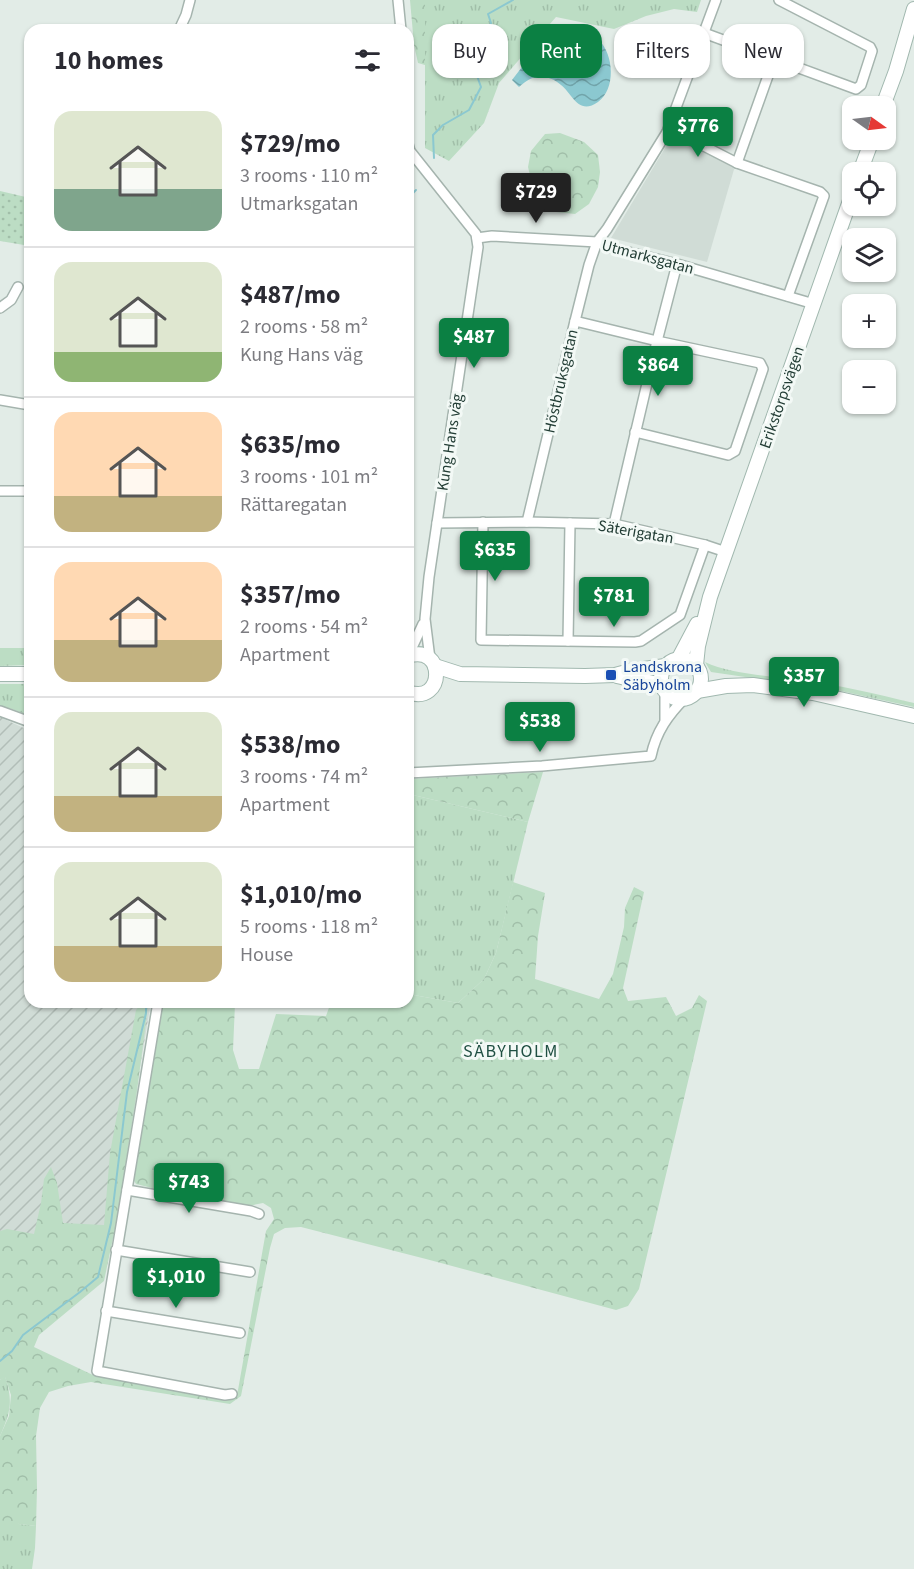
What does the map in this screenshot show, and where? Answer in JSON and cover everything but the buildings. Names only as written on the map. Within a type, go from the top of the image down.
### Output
[{"type":"main road","points":[[887,96],[914,9]]},
{"type":"main road","name":"Erikstorpsvägen","points":[[698,669],[698,646],[710,597],[845,216]]},
{"type":"main road","name":"Erikstorpsvägen","points":[[679,658],[710,597]]},
{"type":"main road","points":[[414,655],[419,654],[460,674],[615,675],[645,680],[664,689],[672,697],[691,695],[709,688],[746,685]]},
{"type":"main road","points":[[664,689],[661,675],[665,666],[679,658],[688,660],[709,676],[746,685],[813,693],[914,716]]},
{"type":"main road","points":[[432,662],[437,676],[433,686]]},
{"type":"main road","points":[[615,675],[630,670],[665,666]]},
{"type":"main road","points":[[691,695],[701,682],[698,669]]},
{"type":"main road","points":[[0,674],[24,674]]},
{"type":"main road","points":[[414,694],[422,693],[460,674]]},
{"type":"street","points":[[182,24],[190,0]]},
{"type":"street","points":[[398,0],[400,24]]},
{"type":"street","name":"Höstbruksgatan","points":[[708,24],[716,0]]},
{"type":"street","points":[[779,0],[870,46],[872,51],[861,86],[856,88],[804,70]]},
{"type":"street","name":"Höstbruksgatan","points":[[527,522],[575,321],[597,242],[668,132],[688,78]]},
{"type":"street","points":[[737,163],[767,78]]},
{"type":"street","points":[[668,132],[698,143],[737,163],[820,192],[824,196],[788,296]]},
{"type":"street","points":[[414,156],[477,238]]},
{"type":"street","name":"Utmarksgatan","points":[[477,238],[492,236],[597,242],[814,304]]},
{"type":"street","name":"Kung Hans väg","points":[[432,662],[425,619],[429,577],[478,247],[477,238]]},
{"type":"street","points":[[614,524],[677,264]]},
{"type":"street","points":[[0,308],[11,300],[18,287]]},
{"type":"street","points":[[575,321],[759,363],[763,369],[735,451],[728,455],[635,432]]},
{"type":"street","points":[[0,400],[24,404]]},
{"type":"street","points":[[0,491],[24,491]]},
{"type":"street","points":[[483,522],[481,640],[641,641],[680,615],[705,545]]},
{"type":"street","name":"Säterigatan","points":[[437,523],[614,524],[726,552]]},
{"type":"street","points":[[568,641],[570,523]]},
{"type":"street","name":"Kung Hans väg","points":[[414,644],[425,619]]},
{"type":"street","points":[[664,689],[665,720]]},
{"type":"street","points":[[414,773],[542,766],[651,756],[665,720],[691,695]]},
{"type":"street","points":[[0,711],[24,720]]},
{"type":"street","points":[[157,1008],[96,1371],[225,1395],[232,1394]]},
{"type":"street","points":[[127,1190],[259,1214]]},
{"type":"street","points":[[116,1250],[250,1272]]},
{"type":"street","points":[[106,1311],[240,1333]]},
{"type":"shaded area","points":[[671,138],[735,166],[707,262],[611,238]]},
{"type":"shaded area","points":[[0,717],[24,728],[24,1008],[150,1008],[110,1245],[0,1239]]},
{"type":"green space","points":[[410,0],[425,0],[425,65],[418,63],[414,45],[414,24],[412,24]]},
{"type":"green space","points":[[425,0],[701,0],[697,12],[674,9],[626,24],[614,24],[614,29],[602,27],[602,24],[590,24],[556,17],[550,24],[520,24],[520,59],[508,73],[508,24],[432,24],[432,78],[503,78],[499,83],[484,123],[449,161],[425,148]]},
{"type":"green space","points":[[560,133],[584,142],[598,155],[600,172],[598,187],[589,204],[575,214],[556,212],[542,205],[533,188],[528,167],[531,151],[545,134]]},
{"type":"green space","points":[[0,191],[24,197],[24,245],[0,241]]},
{"type":"green space","points":[[0,648],[24,648],[24,665],[0,666]]},
{"type":"green space","points":[[705,662],[739,672],[857,690],[914,703],[914,707],[841,691],[711,672]]},
{"type":"green space","points":[[0,684],[24,684],[24,714],[0,706]]},
{"type":"green space","points":[[543,772],[528,822],[414,795],[414,779]]},
{"type":"green space","points":[[414,795],[528,822],[496,953],[484,979],[458,1003],[414,995]]},
{"type":"green space","points":[[513,882],[545,893],[538,936],[535,979],[599,999],[613,974],[624,927],[625,908],[634,887],[644,892],[623,988],[628,1001],[666,997],[676,1016],[692,1008],[699,995],[707,1001],[639,1289],[628,1306],[616,1310],[301,1227],[285,1228],[274,1234],[270,1248],[241,1396],[230,1404],[91,1382],[49,1392],[40,1408],[36,1436],[36,1526],[0,1520],[0,1436],[9,1416],[11,1395],[5,1377],[0,1380],[0,1231],[7,1229],[34,1234],[44,1179],[51,1167],[57,1183],[63,1223],[104,1225],[110,1153],[138,1008],[148,1008],[117,1219],[104,1281],[39,1335],[34,1347],[95,1376],[229,1400],[236,1395],[238,1390],[266,1231],[274,1219],[271,1208],[263,1203],[248,1206],[184,1196],[136,1184],[133,1179],[159,1008],[235,1008],[233,1050],[239,1069],[259,1069],[276,1014],[326,1016],[329,1008],[414,1008],[414,995],[458,1003],[484,979],[496,953]]},
{"type":"green space","points":[[5,1376],[10,1406],[0,1436],[0,1380]]},
{"type":"green space","points":[[0,1505],[19,1524],[36,1526],[32,1569],[0,1569]]},
{"type":"water","points":[[602,44],[604,46],[611,72],[608,89],[598,102],[591,106],[580,105],[549,78],[602,78]]},
{"type":"water","points":[[520,70],[520,78],[533,78],[519,87],[512,80]]},
{"type":"waterway","points":[[434,158],[433,135],[443,125],[469,110],[481,87],[472,62],[491,23],[488,14],[513,0]]},
{"type":"waterway","points":[[0,1361],[12,1351],[23,1335],[98,1277],[111,1223],[127,1092],[146,1008]]},
{"type":"place","name":"Landskrona Säbyholm","points":[[611,675]]},
{"type":"district","name":"SÄBYHOLM","points":[[511,1051]]}]
